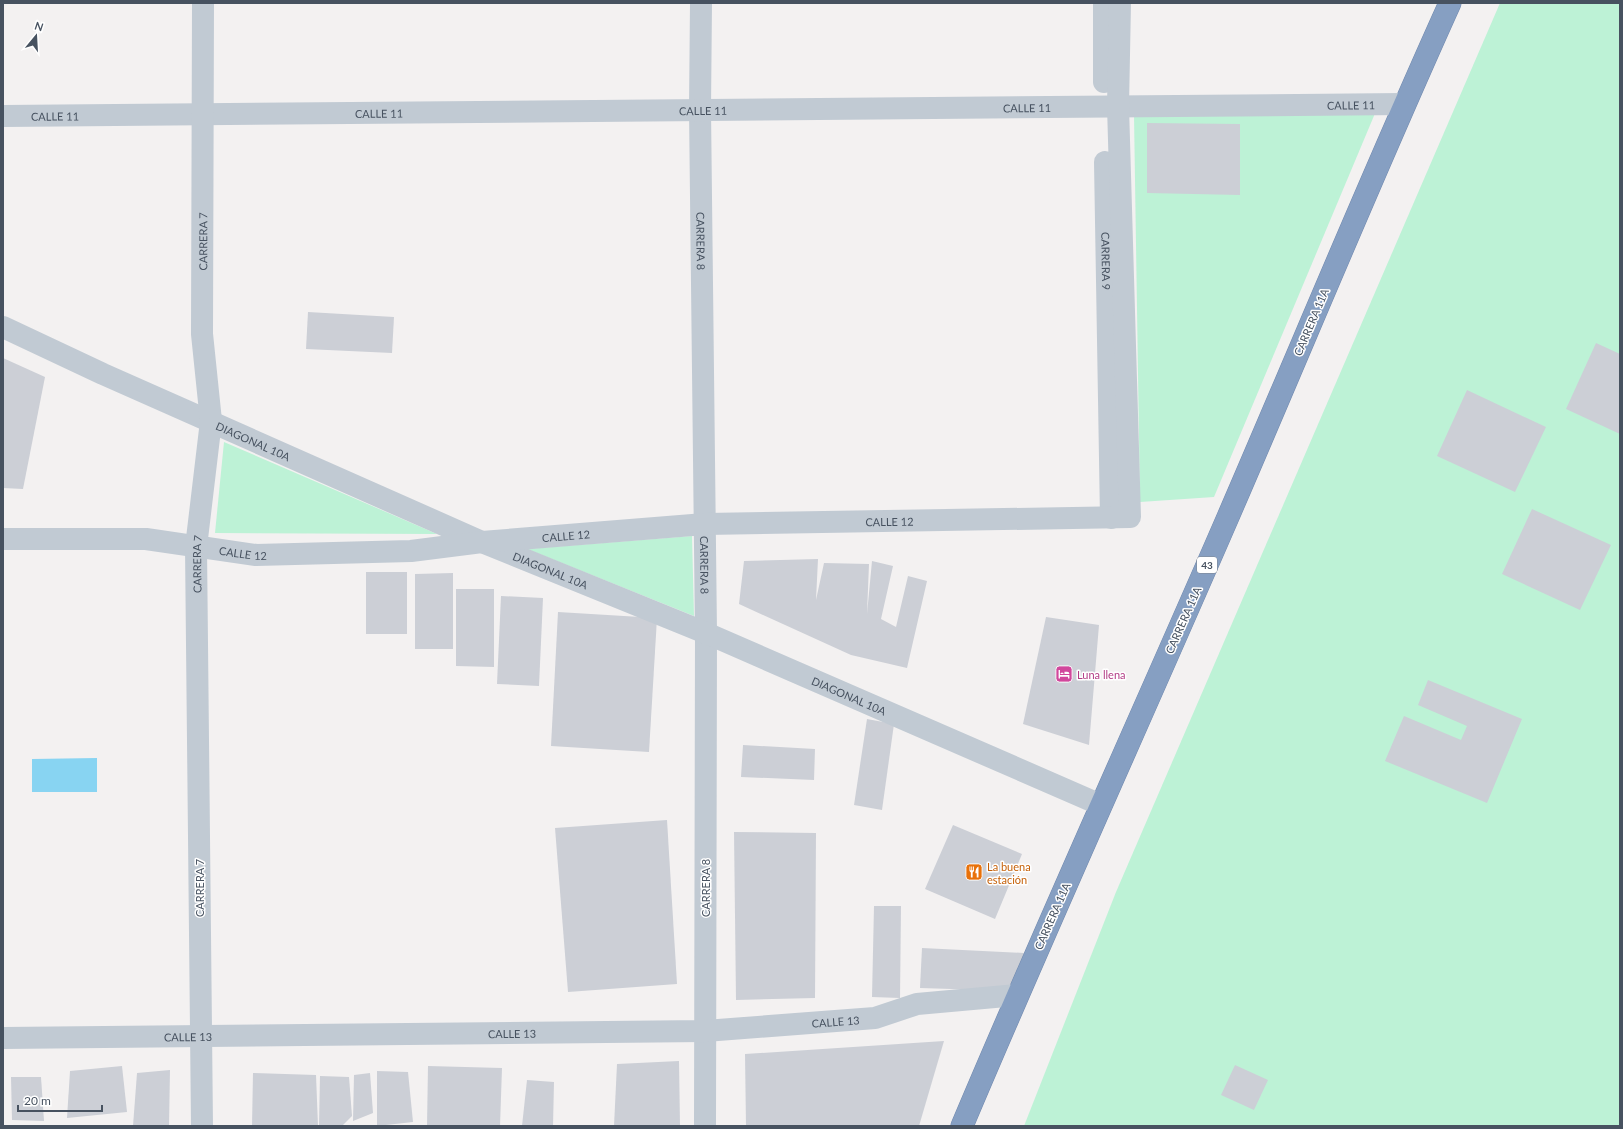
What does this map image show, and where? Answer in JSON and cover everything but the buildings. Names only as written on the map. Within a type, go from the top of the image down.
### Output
[{"type":"highway","name":"CARRERA 11A","points":[[962,1126],[1017,995],[1228,516],[1404,104],[1450,3]]},
{"type":"street","name":"CARRERA 7","points":[[202,1126],[196,547],[210,421],[202,334],[204,113],[203,3]]},
{"type":"street","name":"CARRERA 8","points":[[701,3],[700,109],[706,633],[705,1126]]},
{"type":"street","name":"CARRERA 9","points":[[1104,3],[1111,106],[1120,517]]},
{"type":"street","name":"CARRERA 9","points":[[1111,106],[1120,3]]},
{"type":"street","name":"CALLE 11","points":[[3,116],[204,113],[1404,104]]},
{"type":"street","name":"DIAGONAL 10A","points":[[3,327],[103,374],[482,542],[706,633],[1101,805]]},
{"type":"street","name":"CALLE 12","points":[[3,539],[146,539],[256,555],[410,551],[482,542],[705,524],[1120,517]]},
{"type":"street","name":"CALLE 13","points":[[3,1038],[705,1032],[875,1018],[917,1004],[1017,995]]},
{"type":"green space","points":[[1500,3],[1620,3],[1620,1126],[1024,1126],[1116,892]]},
{"type":"green space","points":[[1376,111],[1214,497],[1140,502],[1134,115]]},
{"type":"green space","points":[[224,442],[437,534],[215,533]]},
{"type":"green space","points":[[692,536],[694,616],[527,549]]},
{"type":"water","points":[[97,758],[97,792],[32,792],[32,759]]},
{"type":"place","name":"Luna llena","points":[[1064,674]]},
{"type":"place","name":"La buena estación","points":[[974,872]]}]
